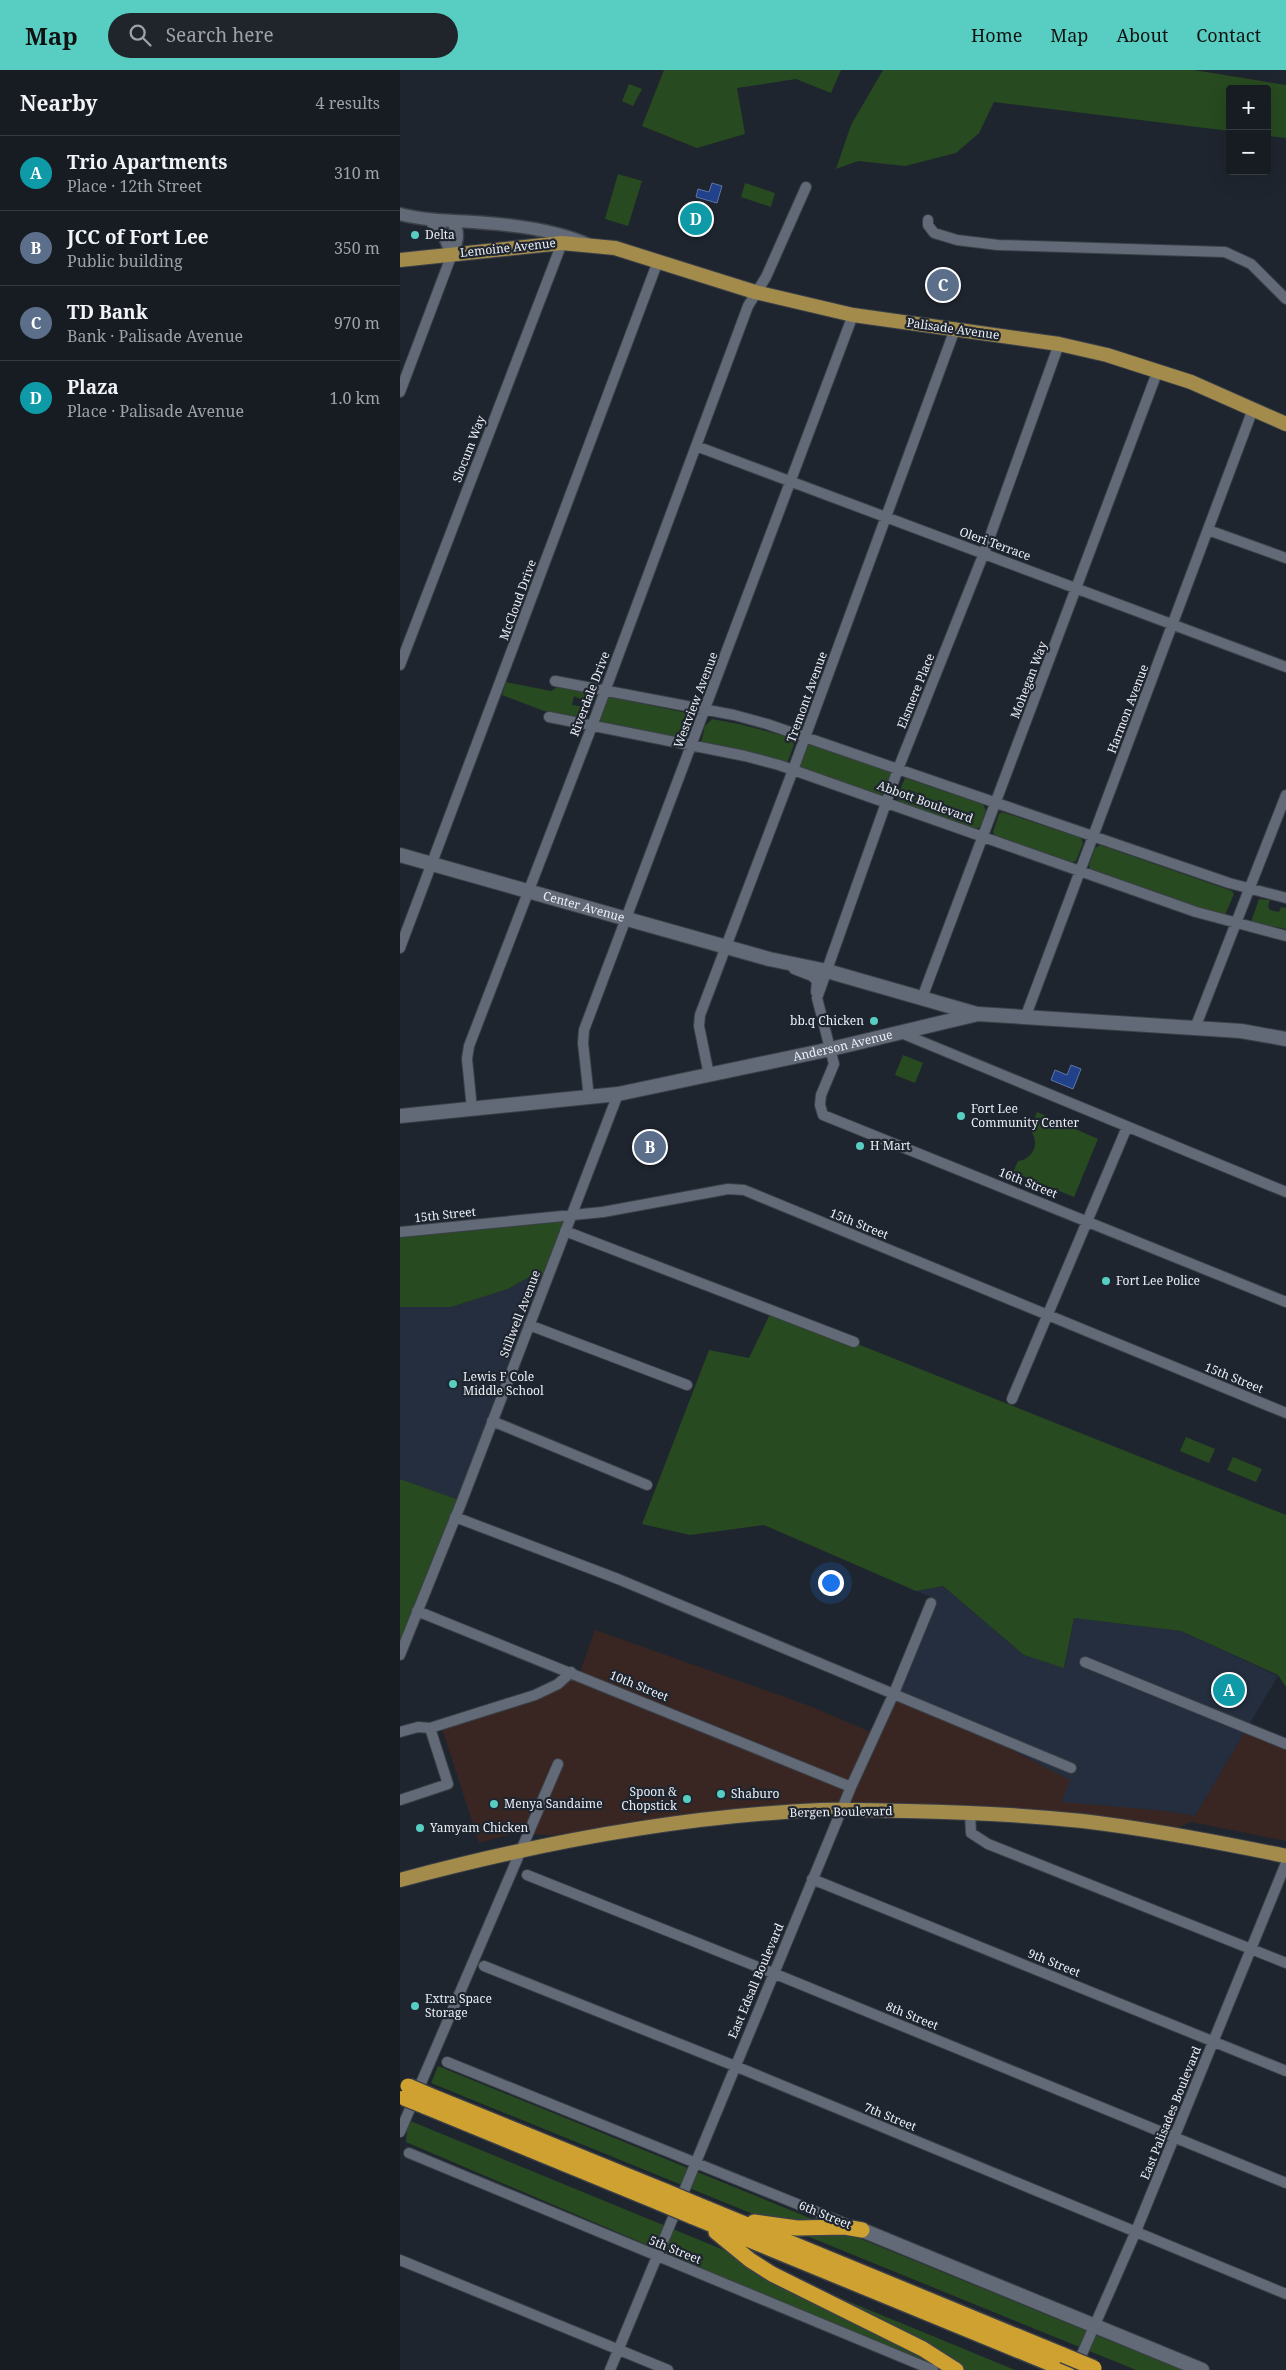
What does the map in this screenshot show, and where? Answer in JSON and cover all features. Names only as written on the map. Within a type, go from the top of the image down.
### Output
[{"type":"highway","points":[[403,2091],[1063,2364],[1096,2369]]},
{"type":"highway","points":[[697,2214],[789,2227],[845,2227],[862,2230]]},
{"type":"highway","points":[[697,2214],[750,2260],[772,2274],[923,2349],[956,2370]]},
{"type":"highway","points":[[728,2217],[1063,2364]]},
{"type":"main road","name":"Lemoine Avenue","points":[[400,260],[562,243],[616,248]]},
{"type":"main road","name":"Palisade Avenue","points":[[616,248],[755,292],[853,315],[1059,344],[1158,370],[1285,423]]},
{"type":"main road","name":"Center Avenue","points":[[400,855],[769,959],[827,971],[978,1014]]},
{"type":"main road","name":"Anderson Avenue","points":[[400,1116],[618,1094],[831,1049],[978,1014],[1242,1030],[1286,1039]]},
{"type":"main road","name":"Bergen Boulevard","points":[[400,1880],[580,1837],[672,1823],[749,1815],[841,1809],[970,1813],[1074,1821],[1134,1828],[1286,1856]]},
{"type":"main road","name":"6th Street","points":[[862,2230],[1202,2370]]},
{"type":"street","name":"Riverdale Drive","points":[[472,1109],[467,1058],[469,1046],[592,726],[755,292],[766,277],[806,187]]},
{"type":"street","points":[[400,214],[430,220],[485,223],[568,236],[587,244]]},
{"type":"street","points":[[430,220],[443,233],[452,254]]},
{"type":"street","points":[[928,220],[928,225],[934,233],[971,242],[998,245],[1226,252],[1251,264],[1286,299]]},
{"type":"street","points":[[400,392],[457,240],[457,228],[452,221]]},
{"type":"street","name":"Slocum Way","points":[[400,665],[562,243]]},
{"type":"street","name":"McCloud Drive","points":[[400,948],[658,261]]},
{"type":"street","name":"Westview Avenue","points":[[589,1098],[583,1043],[584,1030],[706,710],[853,315]]},
{"type":"street","name":"Tremont Avenue","points":[[709,1075],[699,1026],[700,1016],[806,736],[955,329]]},
{"type":"street","name":"Elsmere Place","points":[[817,998],[898,769],[984,553],[1059,344]]},
{"type":"street","name":"Mohegan Way","points":[[922,998],[1158,370]]},
{"type":"street","name":"Harmon Avenue","points":[[1025,1018],[1253,409]]},
{"type":"street","name":"Oleri Terrace","points":[[696,446],[1286,667]]},
{"type":"street","points":[[1208,530],[1286,558]]},
{"type":"street","name":"Abbott Boulevard","points":[[555,681],[706,710],[767,724],[1094,837],[1286,898]]},
{"type":"street","name":"Abbott Boulevard","points":[[549,717],[745,756],[793,770],[1236,924],[1286,936]]},
{"type":"street","points":[[1195,1028],[1286,795]]},
{"type":"street","name":"Center Avenue","points":[[769,959],[812,976],[817,981],[817,998]]},
{"type":"street","points":[[817,998],[831,1049]]},
{"type":"street","points":[[901,1033],[1286,1192]]},
{"type":"street","name":"16th Street","points":[[831,1049],[834,1064],[821,1095],[820,1105],[824,1115],[1286,1302]]},
{"type":"street","name":"Stillwell Avenue","points":[[400,1655],[618,1094]]},
{"type":"street","points":[[1012,1399],[1126,1127]]},
{"type":"street","name":"15th Street","points":[[400,1232],[636,1208],[728,1189],[744,1190],[1286,1413]]},
{"type":"street","points":[[565,1231],[854,1342]]},
{"type":"street","points":[[529,1325],[687,1386]]},
{"type":"street","points":[[492,1421],[647,1485]]},
{"type":"street","points":[[455,1517],[590,1569],[894,1693],[1071,1768]]},
{"type":"street","name":"East Edsall Boulevard","points":[[610,2370],[812,1878],[894,1693],[931,1603]]},
{"type":"street","name":"10th Street","points":[[417,1611],[572,1672],[851,1787]]},
{"type":"street","points":[[1085,1662],[1286,1744]]},
{"type":"street","points":[[400,1732],[418,1727],[430,1728],[535,1695],[558,1684],[572,1672]]},
{"type":"street","points":[[400,1800],[448,1784],[430,1728]]},
{"type":"street","points":[[400,2132],[558,1764]]},
{"type":"street","points":[[970,1813],[971,1833],[988,1844],[1286,1962]]},
{"type":"street","name":"East Palisades Boulevard","points":[[1075,2370],[1093,2325],[1136,2231],[1286,1863]]},
{"type":"street","name":"8th Street","points":[[527,1875],[773,1972],[1286,2183]]},
{"type":"street","name":"9th Street","points":[[812,1878],[1214,2040],[1286,2071]]},
{"type":"street","name":"7th Street","points":[[484,1966],[735,2066],[1286,2294]]},
{"type":"street","name":"6th Street","points":[[446,2062],[862,2230]]},
{"type":"street","name":"5th Street","points":[[408,2153],[933,2370]]},
{"type":"street","points":[[400,2260],[668,2370]]},
{"type":"shaded area","name":"Lewis F Cole Middle School","points":[[534,1273],[547,1279],[462,1501],[400,1479],[400,1307],[451,1307],[508,1289]]},
{"type":"shaded area","points":[[943,1586],[1024,1655],[1065,1667],[1074,1618],[1181,1631],[1278,1676],[1195,1816],[1167,1811],[1061,1802],[1070,1780],[894,1689],[932,1597],[916,1591]]},
{"type":"shaded area","points":[[595,1630],[810,1706],[875,1734],[894,1693],[1071,1779],[1167,1811],[1195,1816],[1247,1728],[1286,1744],[1286,1841],[1191,1822],[1167,1833],[841,1809],[580,1837],[515,1833],[479,1843],[439,1719],[534,1692],[579,1675]]},
{"type":"green space","points":[[664,70],[841,70],[831,93],[796,79],[737,88],[745,134],[697,148],[642,126]]},
{"type":"green space","points":[[883,70],[1194,70],[1286,85],[1286,138],[1271,136],[1271,85],[1226,85],[1226,131],[994,102],[979,133],[956,153],[905,166],[858,161],[836,169],[851,125]]},
{"type":"green space","points":[[629,84],[642,89],[633,106],[622,101]]},
{"type":"green space","points":[[618,174],[642,181],[628,226],[605,219]]},
{"type":"green space","points":[[745,183],[775,193],[771,207],[741,197]]},
{"type":"green space","points":[[506,682],[551,691],[557,687],[592,693],[594,696],[591,704],[574,696],[572,705],[590,708],[587,717],[582,718],[544,711],[502,695]]},
{"type":"green space","points":[[610,697],[687,713],[692,718],[688,736],[684,739],[602,722],[599,719],[607,699]]},
{"type":"green space","points":[[712,719],[796,739],[788,761],[786,763],[701,743],[705,726]]},
{"type":"green space","points":[[810,743],[889,770],[891,775],[883,794],[880,795],[800,768],[807,744]]},
{"type":"green space","points":[[905,778],[983,804],[986,811],[980,827],[975,829],[899,802],[897,797]]},
{"type":"green space","points":[[1002,812],[1081,838],[1083,843],[1076,861],[1070,863],[996,837],[993,832],[999,814]]},
{"type":"green space","points":[[1100,845],[1232,891],[1234,894],[1225,915],[1090,869],[1089,865],[1095,848]]},
{"type":"green space","points":[[1259,899],[1270,900],[1268,906],[1270,910],[1279,912],[1281,907],[1286,908],[1286,929],[1251,922]]},
{"type":"green space","points":[[903,1055],[923,1063],[915,1083],[895,1075]]},
{"type":"green space","points":[[1037,1112],[1098,1139],[1074,1197],[1013,1172],[1018,1161],[1028,1157],[1034,1150],[1035,1140],[1030,1130]]},
{"type":"green space","points":[[571,1215],[547,1279],[534,1274],[508,1289],[451,1307],[400,1307],[400,1232]]},
{"type":"green space","points":[[772,1310],[1286,1515],[1286,1687],[1278,1675],[1181,1631],[1074,1618],[1064,1668],[1024,1655],[943,1586],[916,1591],[764,1525],[690,1535],[642,1524],[709,1350],[749,1358]]},
{"type":"green space","points":[[1186,1437],[1215,1449],[1209,1463],[1180,1451]]},
{"type":"green space","points":[[1233,1457],[1262,1469],[1256,1482],[1227,1470]]},
{"type":"green space","points":[[400,1479],[462,1501],[400,1655]]},
{"type":"green space","points":[[438,2066],[1182,2370],[1136,2370],[431,2083]]},
{"type":"green space","points":[[408,2120],[1015,2370],[940,2370],[406,2142]]},
{"type":"water","points":[[712,183],[722,186],[717,203],[696,197],[698,189],[709,192]]},
{"type":"water","points":[[1071,1065],[1081,1069],[1073,1089],[1051,1080],[1055,1070],[1067,1075]]},
{"type":"place","name":"Plaza","points":[[696,219]]},
{"type":"place","name":"Delta","points":[[415,235]]},
{"type":"place","name":"TD Bank","points":[[943,285]]},
{"type":"place","name":"bb.q Chicken","points":[[874,1021]]},
{"type":"place","name":"Fort Lee Community Center","points":[[961,1116]]},
{"type":"place","name":"H Mart","points":[[860,1146]]},
{"type":"place","name":"JCC of Fort Lee","points":[[650,1147]]},
{"type":"place","name":"Fort Lee Police","points":[[1106,1281]]},
{"type":"place","name":"Lewis F Cole Middle School","points":[[453,1384]]},
{"type":"place","name":"Trio Apartments","points":[[1229,1690]]},
{"type":"place","name":"Shaburo","points":[[721,1794]]},
{"type":"place","name":"Spoon & Chopstick","points":[[687,1799]]},
{"type":"place","name":"Menya Sandaime","points":[[494,1804]]},
{"type":"place","name":"Yamyam Chicken","points":[[420,1828]]},
{"type":"place","name":"Extra Space Storage","points":[[415,2006]]}]
